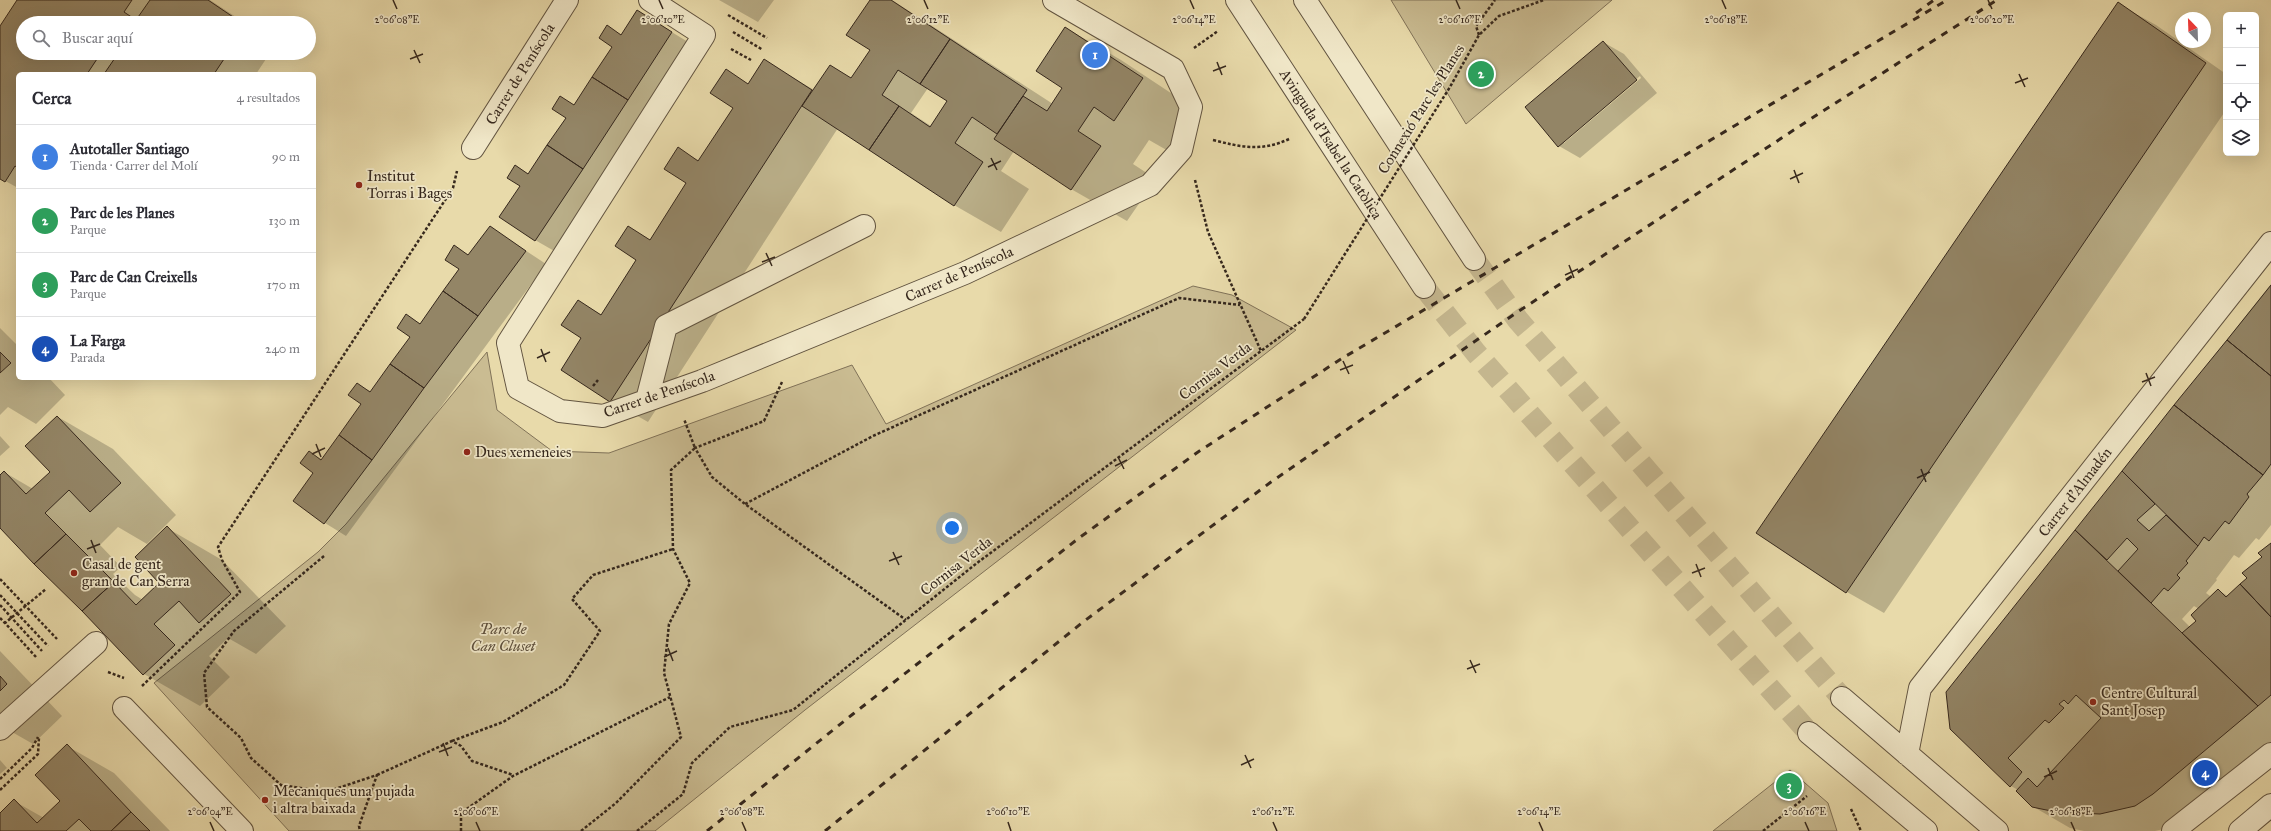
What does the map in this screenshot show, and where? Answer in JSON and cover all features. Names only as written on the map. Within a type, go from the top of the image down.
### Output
[{"type":"street","name":"Carrer de Peníscola","points":[[473,148],[567,0]]},
{"type":"street","name":"Carrer de Peníscola","points":[[650,0],[704,35],[508,343],[518,388],[560,411],[603,416],[702,381],[965,273],[1150,185],[1181,150],[1191,108],[1174,69],[1075,6]]},
{"type":"street","points":[[1054,0],[1075,6]]},
{"type":"street","name":"Avinguda d'Isabel la Catòlica","points":[[1237,0],[1424,287]]},
{"type":"street","points":[[1305,0],[1474,259]]},
{"type":"street","points":[[647,400],[666,326],[864,226]]},
{"type":"street","name":"Carrer d'Almadén","points":[[1907,754],[1920,688],[2271,243]]},
{"type":"street","points":[[0,729],[37,694],[96,643]]},
{"type":"street","points":[[1842,698],[1997,831]]},
{"type":"street","points":[[124,708],[242,831]]},
{"type":"street","points":[[1809,733],[1926,831]]},
{"type":"street","points":[[2173,831],[2271,754]]},
{"type":"street","points":[[2240,831],[2271,805]]},
{"type":"path","points":[[1479,35],[1476,26],[1495,0]]},
{"type":"path","name":"Connexió Parc les Planes","points":[[1304,319],[1450,87],[1479,35],[1499,16],[1544,0]]},
{"type":"path","points":[[724,13],[767,38]]},
{"type":"path","points":[[732,31],[763,50]]},
{"type":"path","points":[[1188,52],[1218,31]]},
{"type":"path","points":[[1212,140],[1244,148],[1274,146],[1289,139]]},
{"type":"path","points":[[142,686],[240,592],[222,560],[218,547],[453,188],[458,166]]},
{"type":"path","points":[[1193,176],[1208,232],[1261,351]]},
{"type":"path","points":[[745,504],[873,436],[1179,298],[1240,305]]},
{"type":"path","name":"Cornisa Verda","points":[[637,831],[683,794],[692,763],[730,727],[793,710],[977,563],[1304,319]]},
{"type":"path","points":[[581,831],[616,803],[681,737],[664,673],[669,624],[690,583],[673,549],[671,470],[695,448],[764,421],[780,383]]},
{"type":"path","points":[[682,415],[695,448],[712,477],[745,504],[906,620]]},
{"type":"path","points":[[324,556],[234,631],[204,673],[207,707],[241,738],[251,758],[281,785],[326,792],[377,775],[452,741],[503,722],[564,685],[600,631],[572,599],[593,575],[673,549]]},
{"type":"path","points":[[0,579],[58,640]]},
{"type":"path","points":[[5,623],[46,589]]},
{"type":"path","points":[[0,595],[50,648]]},
{"type":"path","points":[[0,606],[43,652]]},
{"type":"path","points":[[0,618],[37,658],[32,663]]},
{"type":"path","points":[[461,831],[461,813],[513,776],[670,697]]},
{"type":"path","points":[[0,779],[32,748],[39,737],[38,754],[0,790]]},
{"type":"path","points":[[452,741],[461,746],[472,761],[513,776]]},
{"type":"path","points":[[360,831],[359,826],[377,775]]},
{"type":"path","points":[[1763,831],[1808,796]]},
{"type":"green space","points":[[1391,0],[1612,0],[1466,124]]},
{"type":"green space","name":"Parc de Can Cluset","points":[[1193,286],[1232,295],[1296,330],[805,710],[655,831],[289,831],[154,683],[318,552],[346,524],[487,352],[497,410],[552,451],[609,453],[852,365],[886,424]]},
{"type":"green space","points":[[1790,770],[1828,803],[1837,831],[1713,831]]},
{"type":"building","points":[[17,0],[132,0],[124,12],[130,16],[16,16],[16,60],[96,60],[88,72],[16,72],[16,167],[15,166],[5,182],[0,179],[0,26]]},
{"type":"building","points":[[150,0],[208,0],[232,16],[139,16]]},
{"type":"building","points":[[870,0],[891,0],[950,39],[920,84],[898,70],[882,95],[899,106],[869,150],[802,106],[830,65],[851,78],[870,50],[846,35]]},
{"type":"building","points":[[2118,2],[2175,42],[2175,48],[2184,48],[2206,63],[1846,593],[1756,533]]},
{"type":"building","points":[[637,10],[672,32],[628,100],[592,77],[612,47],[599,38],[607,25],[621,35]]},
{"type":"building","points":[[1065,27],[1143,78],[1114,121],[1094,107],[1078,131],[1101,146],[1071,190],[994,139],[1023,96],[1047,111],[1062,88],[1036,71]]},
{"type":"building","points":[[950,39],[1027,90],[997,134],[972,117],[955,143],[983,162],[954,206],[869,150],[899,106],[930,127],[947,101],[920,84]]},
{"type":"building","points":[[1603,41],[1637,80],[1558,147],[1525,107]]},
{"type":"building","points":[[764,59],[812,90],[610,402],[561,370],[581,338],[561,325],[578,300],[601,315],[636,260],[615,246],[628,226],[650,240],[686,183],[664,169],[678,147],[698,161],[733,108],[710,93],[726,69],[748,84]]},
{"type":"building","points":[[114,60],[223,60],[215,72],[105,72]]},
{"type":"building","points":[[592,77],[628,100],[583,169],[547,145],[566,118],[552,109],[560,96],[574,105]]},
{"type":"building","points":[[547,145],[583,169],[535,241],[499,217],[520,186],[507,178],[515,165],[528,174]]},
{"type":"building","points":[[490,226],[526,251],[478,316],[443,291],[459,269],[445,260],[454,245],[468,255]]},
{"type":"building","points":[[2271,285],[2271,376],[2227,340]]},
{"type":"building","points":[[443,291],[478,316],[424,388],[390,364],[410,337],[397,328],[406,314],[420,324]]},
{"type":"building","points":[[2227,340],[2271,376],[2271,464],[2263,475],[2174,405]]},
{"type":"building","points":[[0,352],[11,363],[0,373]]},
{"type":"building","points":[[390,364],[424,388],[372,460],[339,435],[361,404],[348,395],[357,383],[370,392]]},
{"type":"building","points":[[2174,405],[2263,475],[2247,494],[2249,497],[2229,524],[2225,521],[2209,541],[2204,537],[2198,546],[2122,471]]},
{"type":"building","points":[[57,416],[121,483],[90,512],[69,490],[45,513],[66,534],[34,564],[0,528],[0,475],[4,471],[26,494],[50,472],[25,446]]},
{"type":"building","points":[[339,435],[372,460],[324,524],[293,501],[313,473],[300,463],[309,451],[321,460]]},
{"type":"building","points":[[2122,471],[2155,504],[2137,520],[2149,531],[2166,515],[2198,546],[2186,561],[2188,563],[2177,575],[2180,578],[2168,591],[2164,588],[2151,603],[2118,571],[2138,549],[2127,538],[2107,560],[2075,530]]},
{"type":"building","points":[[167,526],[231,594],[199,623],[179,601],[154,624],[175,645],[143,675],[82,611],[114,582],[136,605],[159,583],[135,557]]},
{"type":"building","points":[[2075,530],[2258,706],[2153,794],[2135,806],[2100,814],[2056,812],[2032,807],[2016,791],[2028,778],[2037,787],[2101,718],[2076,695],[2068,704],[2064,700],[2059,704],[2064,708],[2049,723],[2045,720],[2008,758],[2022,772],[2010,787],[1950,729],[1946,692]]},
{"type":"building","name":"Casal de gent gran de Can Serra","points":[[66,534],[114,582],[82,611],[34,564]]},
{"type":"building","points":[[2271,543],[2271,617],[2240,584],[2247,578],[2242,573],[2262,557],[2258,553]]},
{"type":"building","points":[[2240,584],[2271,617],[2271,695],[2258,706],[2182,633],[2196,621],[2191,615],[2218,589],[2226,597]]},
{"type":"building","points":[[0,676],[7,684],[0,691]]},
{"type":"building","points":[[67,744],[131,812],[111,831],[91,831],[79,819],[66,831],[0,831],[0,813],[14,799],[37,823],[60,801],[35,775]]},
{"type":"building","points":[[131,812],[150,831],[111,831]]},
{"type":"tunnel","points":[[1474,259],[1518,320],[1842,698]]},
{"type":"tunnel","points":[[1424,287],[1476,353],[1809,733]]},
{"type":"railway","points":[[1916,13],[1934,0]]},
{"type":"railway","points":[[707,831],[853,714],[1079,538],[1198,452],[1341,359],[1947,0]]},
{"type":"railway","points":[[825,831],[1083,622],[1271,482],[1516,313],[1809,120],[1997,0]]},
{"type":"place","name":"Autotaller Santiago","points":[[1095,55]]},
{"type":"place","name":"Parc de les Planes","points":[[1481,74]]},
{"type":"place","name":"Institut Torras i Bages","points":[[359,185]]},
{"type":"place","name":"Dues xemeneies","points":[[467,452]]},
{"type":"place","name":"Casal de gent gran de Can Serra","points":[[74,573]]},
{"type":"place","name":"Centre Cultural Sant Josep","points":[[2093,702]]},
{"type":"place","name":"La Farga","points":[[2205,773]]},
{"type":"place","name":"Parc de Can Creixells","points":[[1789,786]]},
{"type":"place","name":"Mecaniques una pujada i altra baixada","points":[[265,800]]}]
